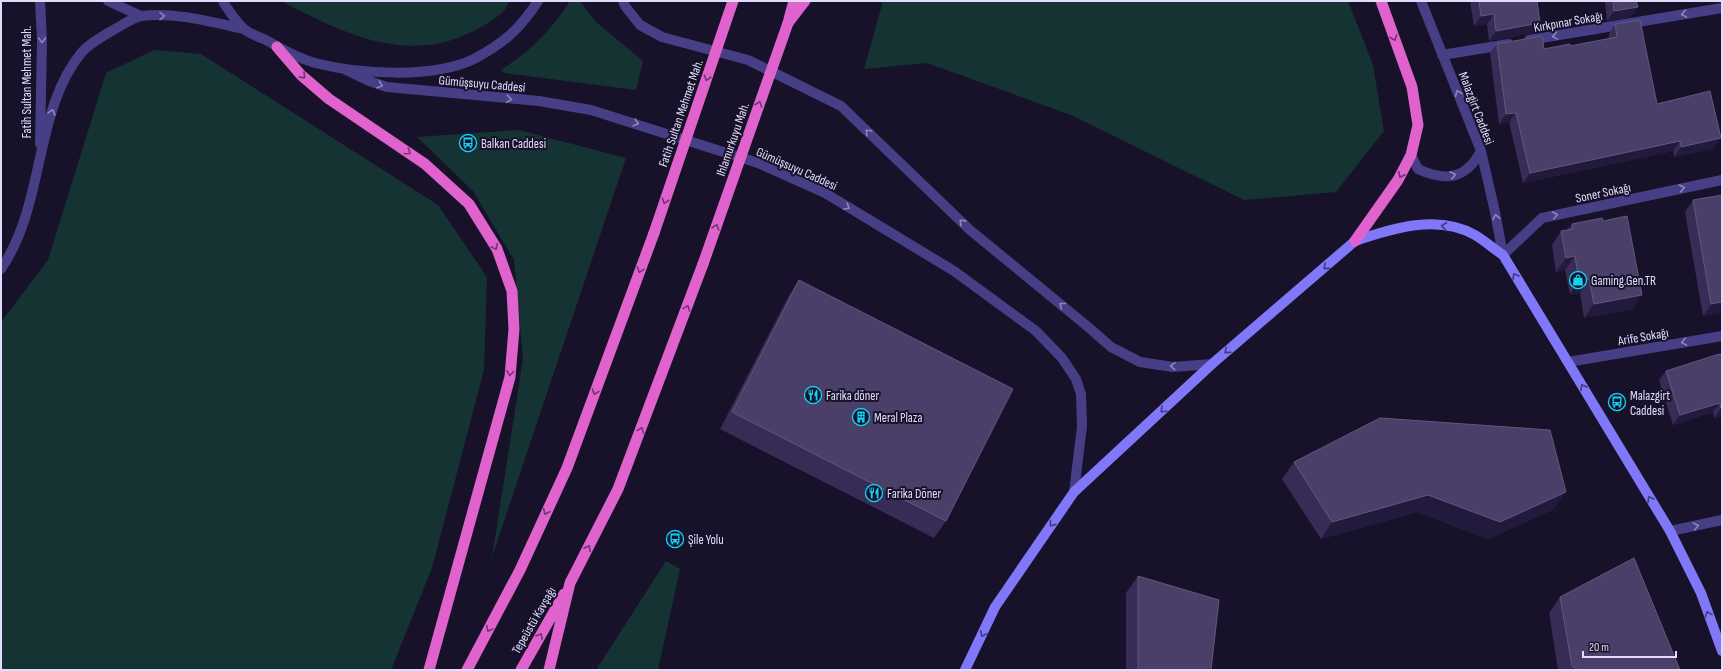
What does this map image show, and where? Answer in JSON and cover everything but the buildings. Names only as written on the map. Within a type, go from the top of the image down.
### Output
[{"type":"highway","name":"Fatih Sultan Mehmet Mah.","points":[[467,670],[520,570],[566,468],[654,233],[733,1]]},
{"type":"highway","points":[[788,23],[794,1]]},
{"type":"highway","points":[[788,23],[805,1]]},
{"type":"highway","points":[[1355,241],[1384,201],[1411,155],[1418,125],[1412,87],[1381,1]]},
{"type":"highway","name":"Ihlamurkuyu Mah.","points":[[570,583],[618,489],[703,264],[788,23]]},
{"type":"highway","points":[[278,47],[301,75],[329,99],[425,164],[469,204],[497,249],[512,291],[514,329],[510,377],[430,670]]},
{"type":"highway","points":[[549,670],[570,583]]},
{"type":"highway","name":"Tepeüstü Kavşağı","points":[[521,670],[570,583]]},
{"type":"main road","points":[[966,670],[995,607],[1074,492],[1212,364],[1355,241],[1414,224],[1446,225],[1475,235],[1503,255]]},
{"type":"main road","name":"Malazgirt Caddesi","points":[[1503,255],[1670,531],[1700,593],[1722,651]]},
{"type":"street","name":"Fatih Sultan Mehmet Mah.","points":[[40,1],[42,40],[40,164]]},
{"type":"street","points":[[108,1],[141,16],[179,16],[244,29],[278,47],[314,62],[344,69],[391,72],[432,71],[472,59],[500,44],[521,26],[536,3]]},
{"type":"street","points":[[223,1],[244,29]]},
{"type":"street","points":[[623,1],[625,6],[640,25],[662,36],[748,60],[841,106],[970,230],[1111,347],[1140,362],[1173,367],[1212,364]]},
{"type":"street","name":"Malazgirt Caddesi","points":[[1421,1],[1481,151],[1503,255]]},
{"type":"street","name":"Kırkpınar Sokağı","points":[[1442,55],[1722,8]]},
{"type":"street","points":[[1,269],[21,230],[32,199],[58,92],[68,71],[83,50],[110,32],[141,16]]},
{"type":"street","name":"Gümüşsuyu Caddesi","points":[[344,69],[369,81],[387,87],[539,101],[591,110],[758,163],[825,193],[954,271],[1036,331],[1062,358],[1076,379],[1081,394],[1082,426],[1074,492]]},
{"type":"street","points":[[1411,155],[1418,169],[1431,175],[1449,177],[1464,172],[1474,163],[1481,151]]},
{"type":"street","name":"Soner Sokağı","points":[[1503,255],[1542,218],[1722,180]]},
{"type":"street","name":"Arife Sokağı","points":[[1568,362],[1722,336]]},
{"type":"street","points":[[1670,531],[1722,520]]},
{"type":"green space","points":[[281,1],[509,1],[502,13],[481,27],[455,39],[429,45],[404,45],[379,42],[354,35],[329,25]]},
{"type":"green space","points":[[570,1],[580,1],[596,22],[643,61],[636,90],[504,73],[501,70],[521,56],[548,31]]},
{"type":"green space","points":[[883,1],[1348,1],[1373,65],[1384,131],[1336,192],[1244,200],[1071,115],[927,63],[864,69]]},
{"type":"green space","points":[[154,50],[201,54],[438,205],[487,277],[484,370],[432,568],[391,670],[1,670],[1,322],[48,260],[106,73]]},
{"type":"green space","points":[[519,130],[626,158],[492,557],[523,359],[514,260],[473,191],[417,137]]},
{"type":"green space","points":[[666,561],[680,569],[658,670],[596,670]]},
{"type":"place","name":"Balkan Caddesi","points":[[468,143]]},
{"type":"place","name":"Gaming.Gen.TR","points":[[1578,280]]},
{"type":"place","name":"Farika döner","points":[[813,395]]},
{"type":"place","name":"Malazgirt Caddesi","points":[[1617,402]]},
{"type":"place","name":"Meral Plaza","points":[[861,417]]},
{"type":"place","name":"Farika Döner","points":[[874,493]]},
{"type":"place","name":"Şile Yolu","points":[[675,539]]}]
